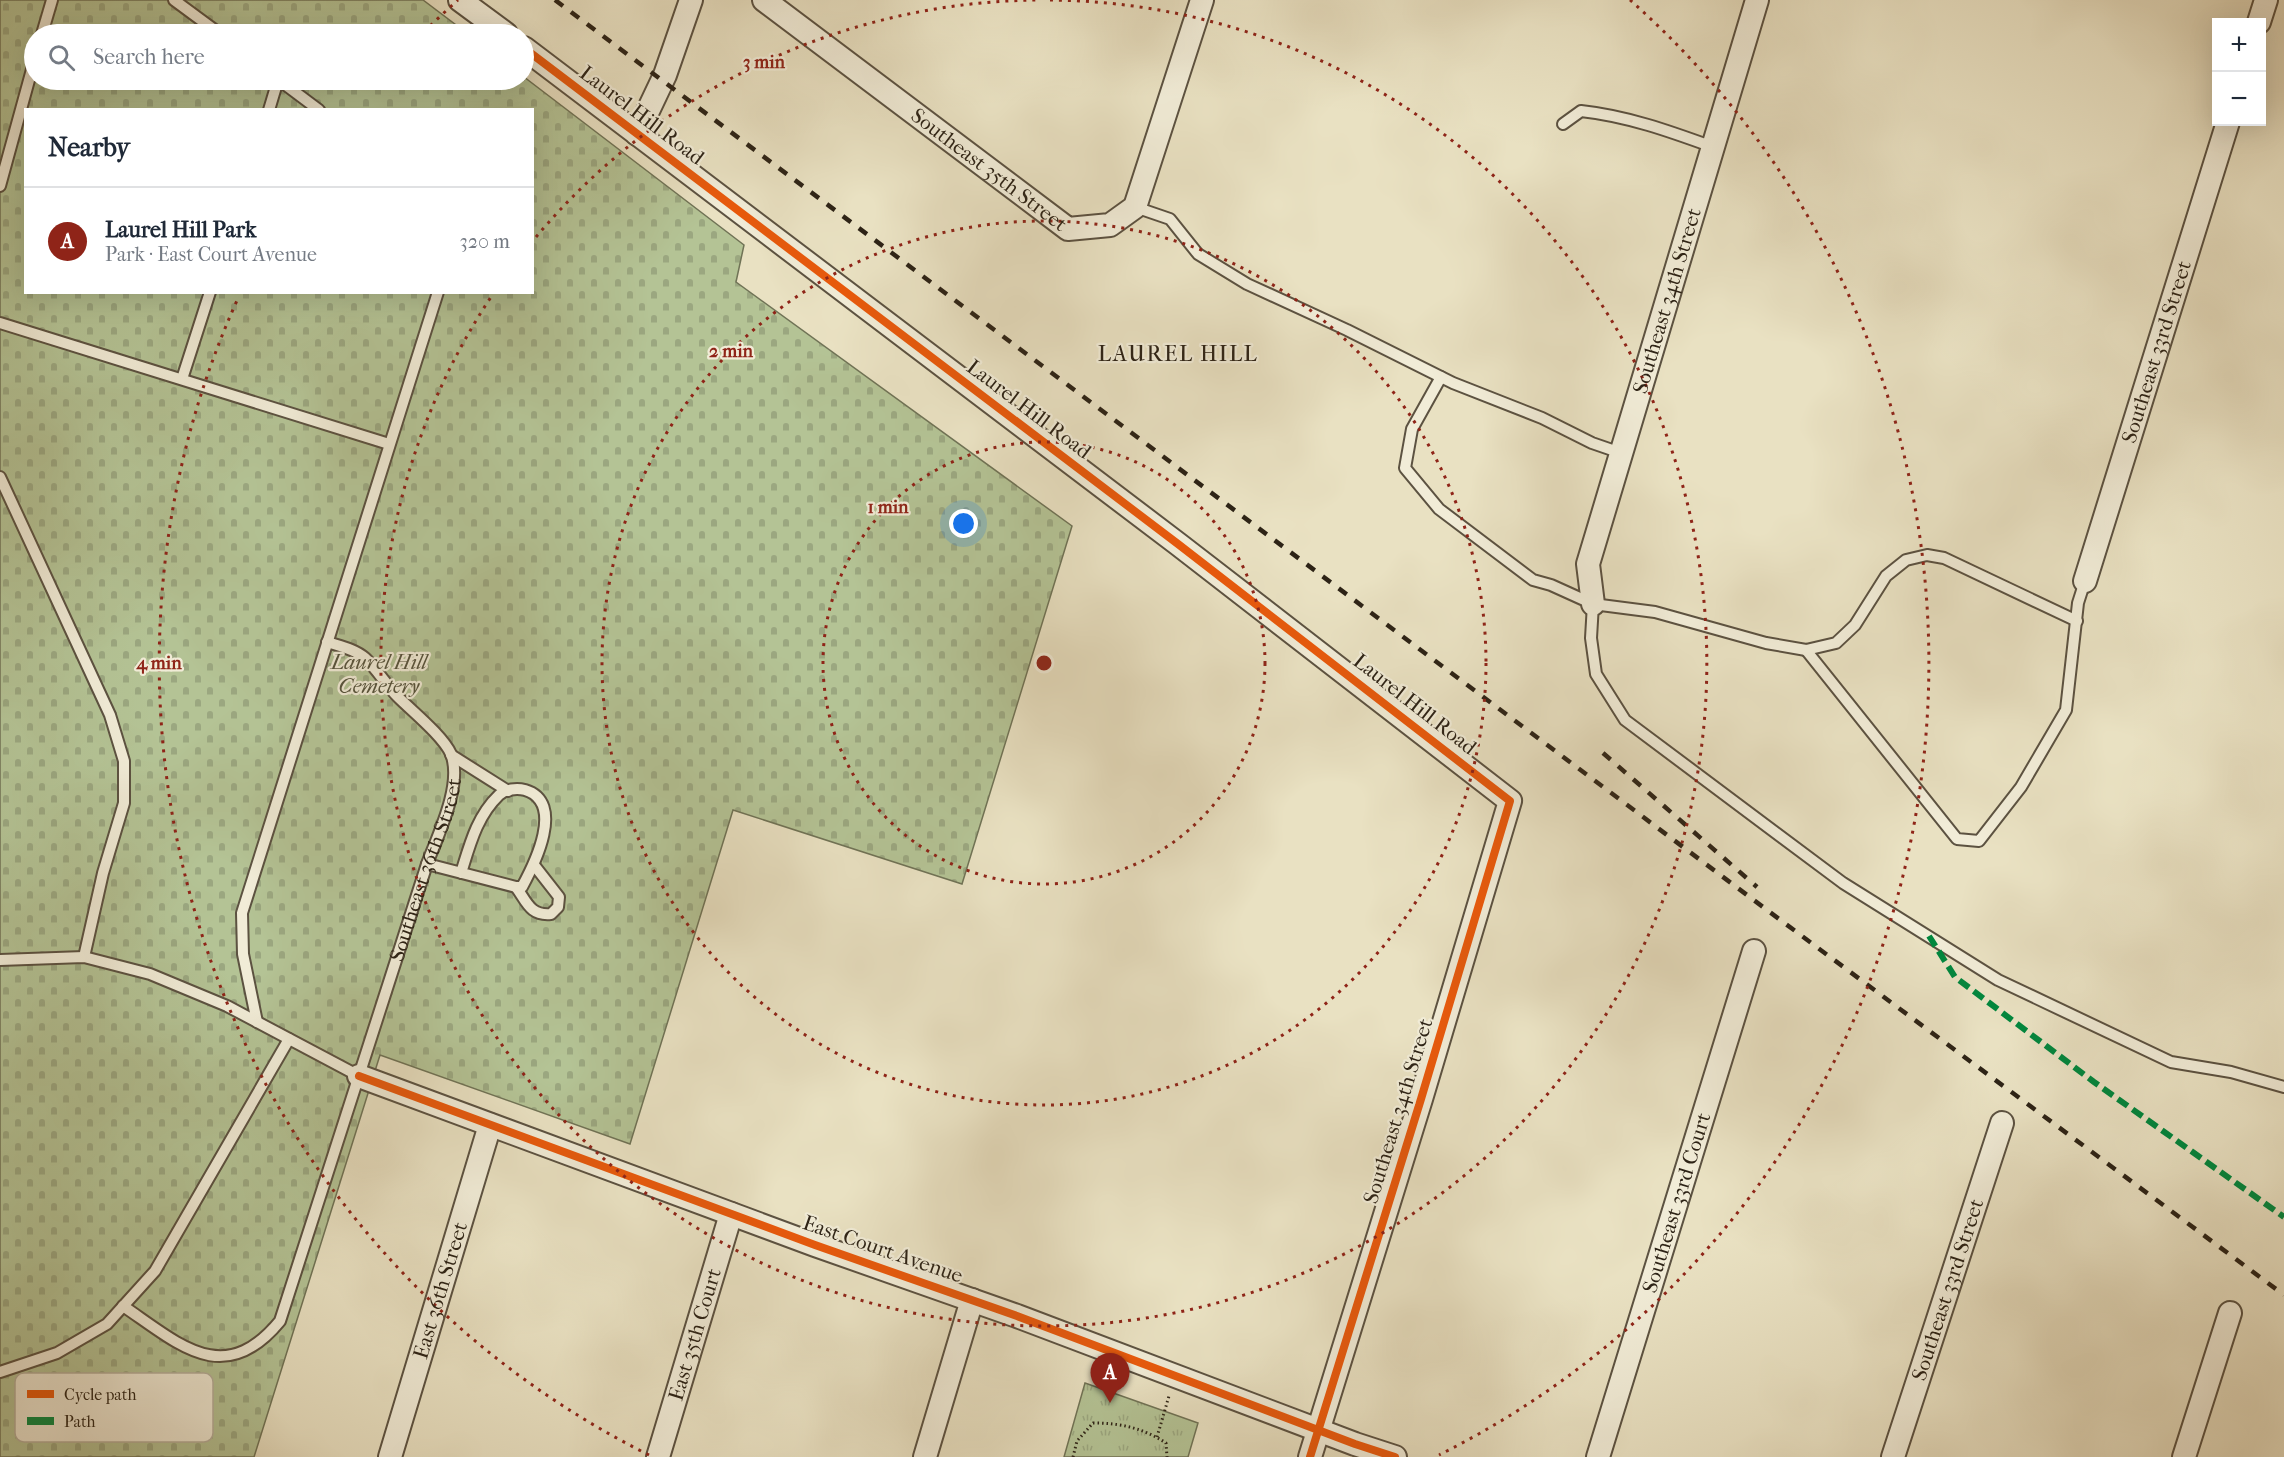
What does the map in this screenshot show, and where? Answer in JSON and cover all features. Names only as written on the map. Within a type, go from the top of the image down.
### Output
[{"type":"street","points":[[460,0],[492,24]]},
{"type":"street","points":[[637,134],[665,75],[690,0]]},
{"type":"street","name":"Southeast 35th Street","points":[[764,0],[1068,229],[1110,225],[1135,207]]},
{"type":"street","points":[[1135,207],[1202,0]]},
{"type":"street","name":"Southeast 34th Street","points":[[1593,604],[1588,564],[1757,0]]},
{"type":"street","points":[[2260,18],[2266,0]]},
{"type":"street","name":"Laurel Hill Road","points":[[534,56],[1178,544],[1510,801]]},
{"type":"street","name":"Southeast 33rd Street","points":[[2085,581],[2227,126]]},
{"type":"street","name":"Southeast 34th Street","points":[[1310,1457],[1510,801]]},
{"type":"street","name":"Southeast 33rd Court","points":[[1598,1457],[1754,951]]},
{"type":"street","name":"East Court Avenue","points":[[359,1076],[1395,1457]]},
{"type":"street","name":"Southeast 33rd Street","points":[[1893,1457],[2002,1123]]},
{"type":"street","name":"East 36th Street","points":[[390,1457],[490,1125]]},
{"type":"street","name":"East 35th Court","points":[[658,1457],[731,1214]]},
{"type":"street","points":[[925,1457],[972,1300]]},
{"type":"street","points":[[2184,1457],[2230,1313]]},
{"type":"lane","points":[[45,24],[52,0]]},
{"type":"lane","points":[[174,0],[206,24]]},
{"type":"lane","points":[[0,186],[26,90]]},
{"type":"lane","points":[[269,108],[275,90]]},
{"type":"lane","points":[[292,90],[316,108]]},
{"type":"lane","points":[[1563,124],[1581,111],[1611,114],[1713,147]]},
{"type":"lane","points":[[1135,207],[1170,219],[1198,254],[1247,284],[1441,377],[1542,418],[1592,443],[1621,453]]},
{"type":"lane","points":[[182,379],[209,294]]},
{"type":"lane","points":[[257,1022],[243,954],[242,913],[437,294]]},
{"type":"lane","points":[[0,323],[389,444]]},
{"type":"lane","points":[[1441,377],[1412,429],[1405,468],[1439,509],[1533,580],[1551,585],[1593,604],[1655,612],[1767,643],[1806,650],[1836,643],[1855,625],[1886,576],[1906,560],[1927,555],[1944,558],[2077,621]]},
{"type":"lane","points":[[0,477],[110,715],[124,761],[124,803],[103,873],[84,957]]},
{"type":"lane","points":[[1806,650],[1957,839],[1979,841],[2020,788],[2066,710],[2078,603],[2085,581]]},
{"type":"lane","points":[[1593,604],[1591,638],[1596,674],[1625,720],[1843,883],[1998,980],[2171,1062],[2231,1072],[2284,1087]]},
{"type":"lane","name":"Southeast 36th Street","points":[[123,1306],[188,1350],[218,1356],[232,1355],[254,1347],[266,1338],[280,1321],[427,864],[446,813],[452,791],[453,773],[452,755],[445,744],[396,695],[365,658],[327,642]]},
{"type":"lane","points":[[452,755],[508,791]]},
{"type":"lane","points":[[427,864],[461,873],[516,887],[522,887],[534,865],[544,834],[544,810],[537,797],[526,790],[514,789],[501,793],[482,816],[473,834],[461,873]]},
{"type":"lane","points":[[516,887],[532,910],[540,915],[551,914],[558,907],[559,897],[534,865]]},
{"type":"lane","points":[[0,960],[84,957],[150,974],[227,1006],[359,1076]]},
{"type":"lane","points":[[0,1372],[57,1353],[107,1324],[155,1271],[290,1039]]},
{"type":"path","points":[[1157,1437],[1165,1405],[1178,1377]]},
{"type":"path","points":[[1073,1457],[1077,1441],[1093,1423],[1119,1423],[1157,1437],[1166,1443],[1167,1457]]},
{"type":"green space","name":"Laurel Hill Cemetery","points":[[0,0],[423,0],[455,24],[24,24],[24,90],[534,90],[534,85],[744,245],[736,282],[1072,526],[962,884],[733,810],[630,1144],[380,1055],[254,1457],[0,1457]]},
{"type":"green space","points":[[1085,1383],[1198,1423],[1188,1457],[1064,1457]]},
{"type":"railway","points":[[555,0],[2284,1295]]},
{"type":"railway","points":[[1603,753],[1757,887]]},
{"type":"marked path","points":[[1929,936],[1955,977],[2094,1082],[2284,1217]]},
{"type":"cycle path","points":[[534,56],[1178,544],[1510,801],[1310,1457]]},
{"type":"cycle path","points":[[359,1076],[815,1245],[1017,1316],[1395,1457]]},
{"type":"place","name":"Laurel Hill Park","points":[[1110,1403]]},
{"type":"district","name":"LAUREL HILL","points":[[1178,354]]}]
